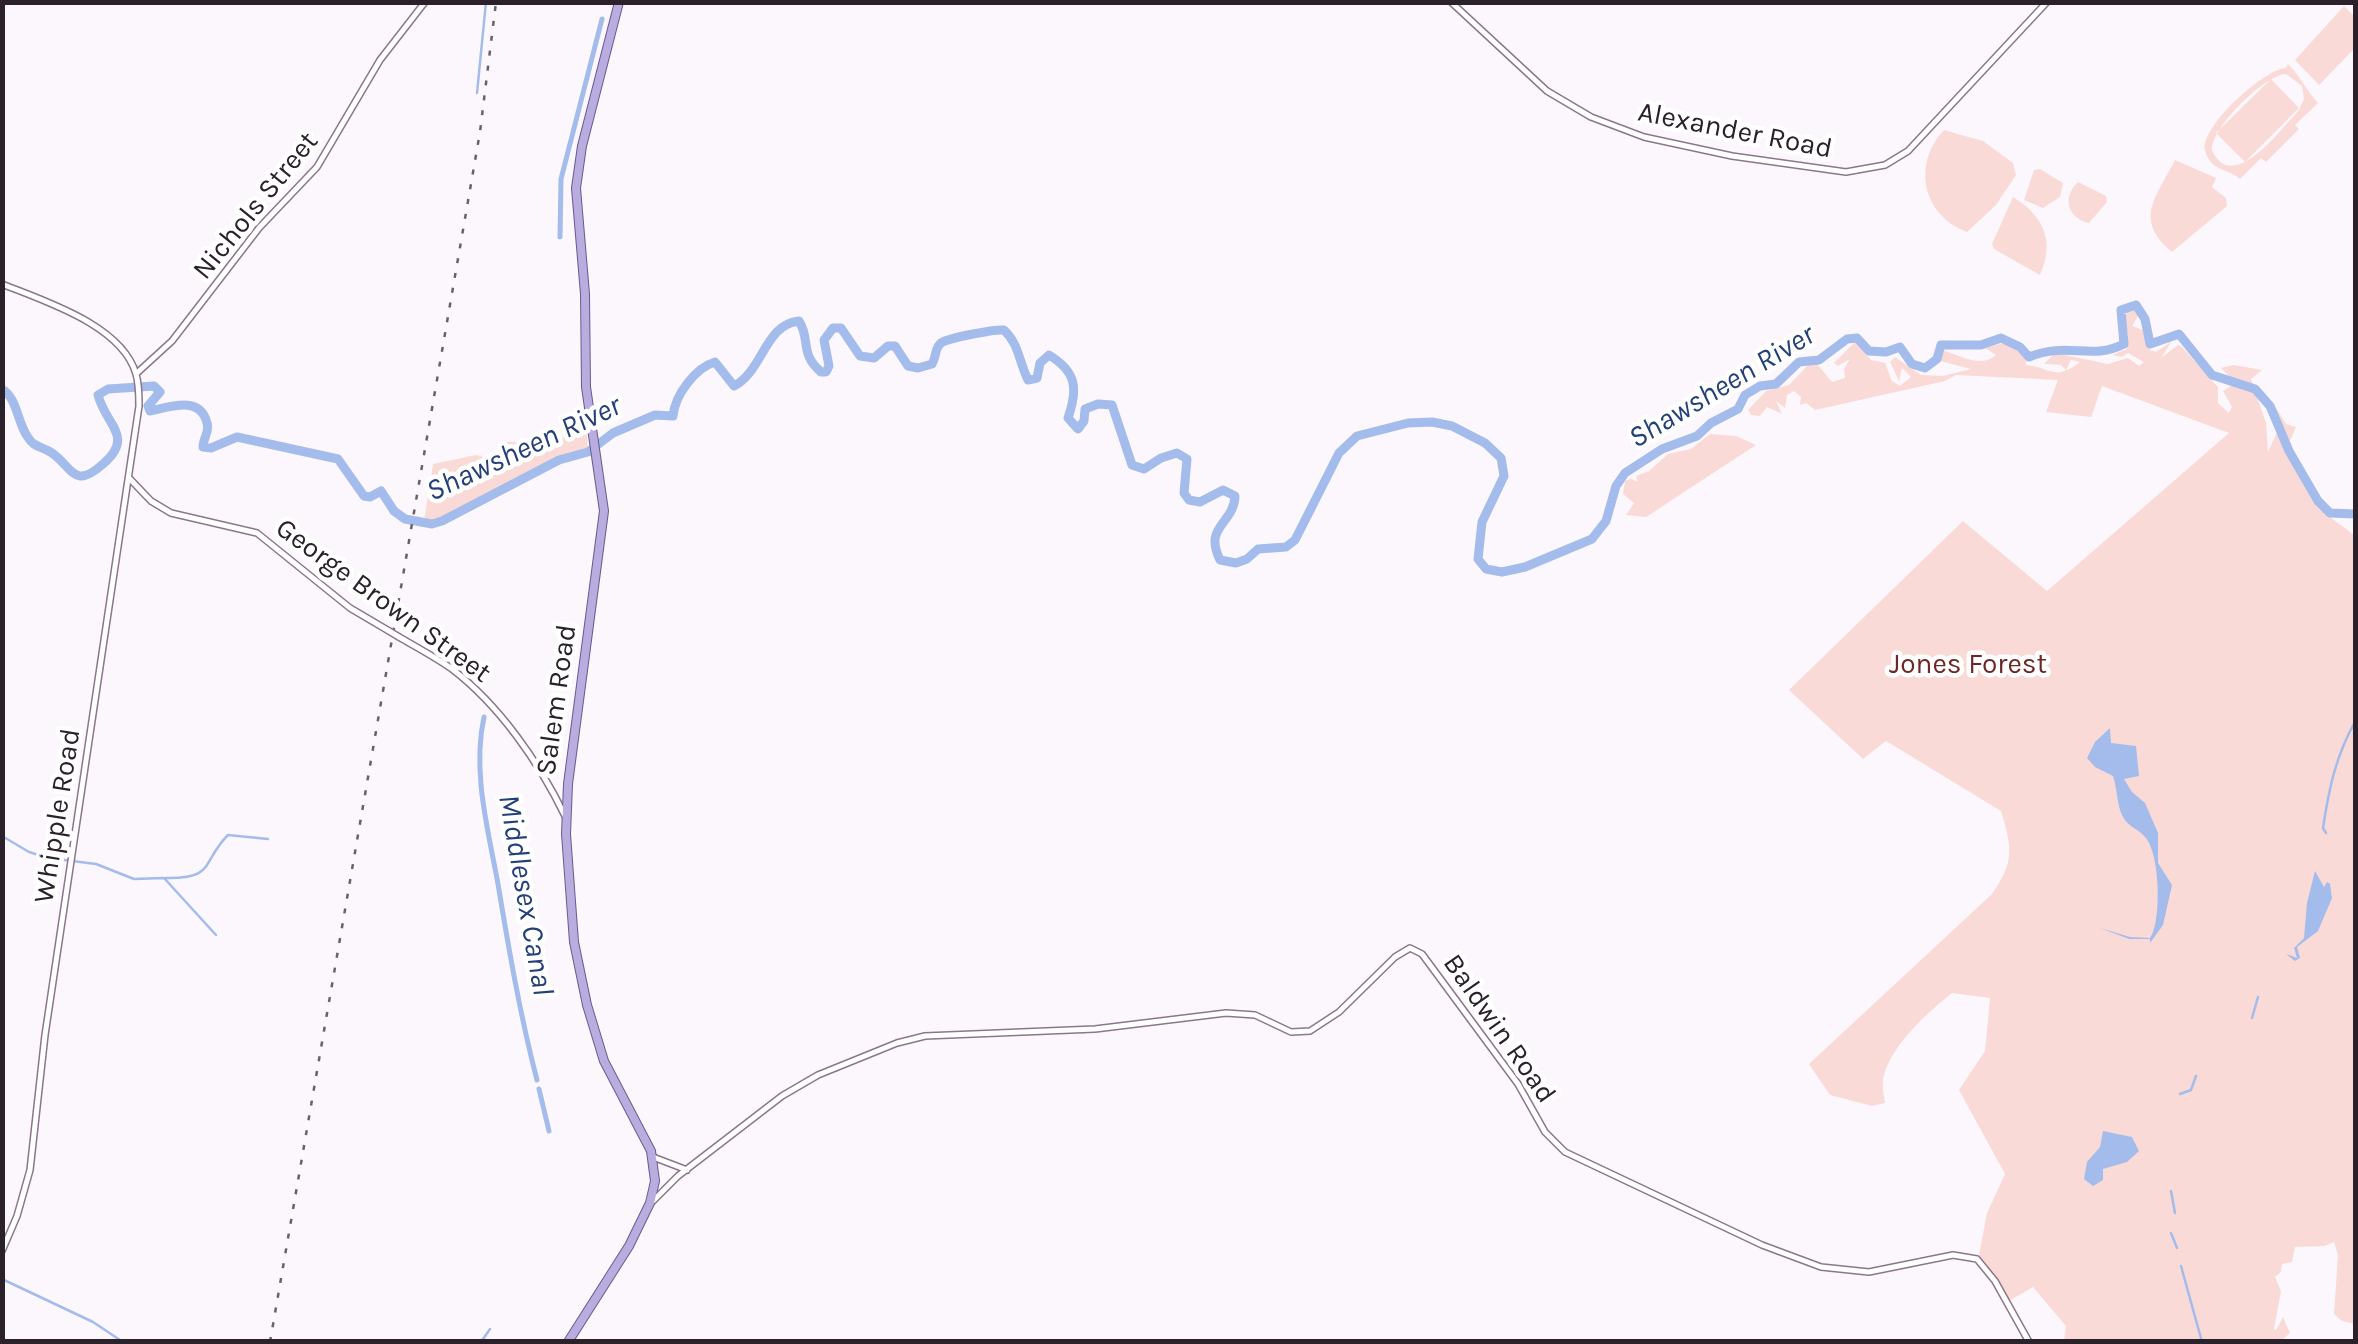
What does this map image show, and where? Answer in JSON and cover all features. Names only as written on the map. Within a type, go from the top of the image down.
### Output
[{"type":"main road","name":"Salem Road","points":[[620,2],[582,146],[576,188],[585,294],[586,387],[604,511],[566,819],[573,931],[587,1005],[604,1060],[653,1157]]},
{"type":"main road","points":[[568,1342],[646,1212],[655,1186],[653,1157]]},
{"type":"street","name":"Nichols Street","points":[[136,373],[187,324],[262,226],[317,167],[380,60],[425,2]]},
{"type":"street","name":"Alexander Road","points":[[1450,2],[1536,84],[1571,107],[1616,128],[1674,146],[1846,172],[1884,165],[1908,151],[2047,2]]},
{"type":"street","points":[[2,284],[88,322],[120,348],[136,373]]},
{"type":"street","name":"Whipple Road","points":[[2,1252],[30,1170],[45,1034],[139,419],[136,373]]},
{"type":"street","name":"George Brown Street","points":[[130,479],[166,511],[257,534],[350,608],[452,669],[499,716],[550,788],[566,819]]},
{"type":"street","name":"Baldwin Road","points":[[646,1212],[665,1188],[750,1118],[802,1084],[897,1043],[938,1035],[1095,1029],[1226,1013],[1260,1016],[1291,1032],[1310,1030],[1340,1012],[1395,956],[1413,949],[1422,954],[1514,1078],[1549,1138],[1572,1156],[1762,1245],[1820,1267],[1869,1272],[1953,1255],[1976,1260],[1991,1274],[2029,1342]]},
{"type":"street","points":[[653,1157],[687,1170]]},
{"type":"green space","points":[[2344,6],[2355,17],[2355,48],[2319,85],[2295,60]]},
{"type":"green space","points":[[2288,64],[2318,103],[2266,162],[2261,158],[2240,179],[2215,166],[2205,150],[2212,128],[2249,88]],"holes":[[[2286,74],[2302,86],[2304,99],[2299,110],[2269,143],[2244,163],[2232,166],[2221,162],[2212,150],[2214,140],[2240,104],[2265,83]]]},
{"type":"green space","points":[[2271,79],[2299,108],[2245,162],[2216,133]]},
{"type":"green space","points":[[1944,130],[1983,141],[2013,163],[2016,175],[1996,205],[1967,232],[1940,214],[1927,187],[1928,158]]},
{"type":"green space","points":[[2175,160],[2216,178],[2212,187],[2226,198],[2227,206],[2172,252],[2153,229],[2151,218],[2155,197]]},
{"type":"green space","points":[[2040,169],[2063,183],[2060,197],[2043,208],[2024,200],[2034,170]]},
{"type":"green space","points":[[2078,182],[2106,196],[2107,202],[2089,223],[2076,217],[2069,206],[2070,194]]},
{"type":"green space","points":[[2013,197],[2032,212],[2044,230],[2046,251],[2040,275],[1994,249],[1992,244]]},
{"type":"green space","name":"Jones Forest","points":[[2127,311],[2141,311],[2132,326],[2143,330],[2150,350],[2156,352],[2172,341],[2161,358],[2181,346],[2218,387],[2218,403],[2229,413],[2232,407],[2223,391],[2232,385],[2221,368],[2234,365],[2262,370],[2251,379],[2266,423],[2268,452],[2279,428],[2273,403],[2286,424],[2296,427],[2289,443],[2311,496],[2326,514],[2355,536],[2355,1324],[2334,1314],[2338,1255],[2334,1242],[2295,1247],[2292,1262],[2282,1264],[2275,1277],[2281,1291],[2274,1329],[2283,1317],[2290,1333],[2280,1342],[2064,1341],[2066,1326],[2033,1287],[2009,1301],[1979,1255],[1987,1213],[2005,1174],[1959,1090],[1985,1051],[1990,998],[1952,993],[1921,1020],[1887,1067],[1883,1082],[1885,1103],[1872,1106],[1830,1095],[1809,1064],[1992,894],[2005,872],[2009,845],[2001,811],[1886,741],[1863,759],[1789,690],[1963,521],[2047,591],[2229,433],[2102,386],[2091,417],[2046,412],[2058,380],[1956,375],[1945,381],[1815,410],[1806,403],[1800,405],[1801,397],[1794,391],[1787,395],[1785,408],[1776,401],[1782,414],[1767,407],[1760,416],[1751,415],[1748,410],[1766,391],[1789,385],[1810,363],[1817,364],[1832,382],[1845,378],[1844,369],[1850,359],[1838,366],[1834,363],[1856,341],[1871,360],[1885,363],[1892,381],[1900,386],[1911,377],[1902,368],[1899,381],[1890,362],[1895,357],[1921,375],[1943,376],[1971,369],[1940,361],[1942,350],[1983,361],[1996,355],[1985,348],[2007,342],[2026,357],[2026,365],[2052,372],[2064,371],[2071,368],[2080,362],[2071,360],[2066,370],[2061,365],[2044,364],[2055,353],[2108,364],[2128,358],[2139,366],[2144,362],[2128,353],[2122,357],[2112,355],[2127,349],[2128,333],[2122,323]]},
{"type":"green space","points":[[587,434],[588,452],[559,460],[442,521],[424,521],[433,464],[476,455],[492,459],[502,452],[505,442]]},
{"type":"green space","points":[[1710,434],[1736,436],[1756,445],[1646,517],[1626,515],[1634,503],[1623,494],[1625,481],[1638,482],[1636,476],[1649,471],[1668,454],[1691,449]]},
{"type":"water","points":[[2110,728],[2111,743],[2136,746],[2139,776],[2124,779],[2145,803],[2158,833],[2158,863],[2172,885],[2163,925],[2150,943],[2150,939],[2129,939],[2100,928],[2150,938],[2158,903],[2150,845],[2124,819],[2113,776],[2087,758],[2095,742]]},
{"type":"water","points":[[2315,871],[2324,887],[2327,882],[2330,884],[2332,898],[2318,931],[2297,947],[2300,958],[2295,961],[2286,954],[2297,958],[2294,948],[2304,938]]},
{"type":"water","points":[[2103,1131],[2132,1137],[2139,1151],[2127,1162],[2103,1169],[2103,1180],[2093,1186],[2084,1179],[2087,1162],[2100,1147]]},
{"type":"waterway","points":[[477,93],[486,2]]},
{"type":"waterway","name":"Middlesex Canal","points":[[560,237],[561,179],[602,19]]},
{"type":"waterway","name":"Shawsheen River","points":[[2,389],[11,398],[30,440],[80,476],[103,464],[117,446],[118,438],[98,395],[108,389],[154,386],[160,392],[148,406],[150,411],[182,405],[198,408],[203,414],[208,426],[203,447],[211,448],[237,437],[338,459],[364,496],[381,491],[394,511],[405,519],[432,524],[559,460],[588,452],[613,433],[655,415],[673,416],[687,383],[708,365],[715,362],[734,386],[752,370],[771,339],[788,324],[799,321],[810,359],[821,372],[829,366],[824,340],[833,328],[841,328],[860,356],[874,358],[888,346],[895,346],[908,366],[918,368],[932,364],[937,348],[945,341],[1004,330],[1016,347],[1028,380],[1037,378],[1040,363],[1049,355],[1065,368],[1074,390],[1068,418],[1078,429],[1084,421],[1085,409],[1098,404],[1112,405],[1132,465],[1144,469],[1177,453],[1187,459],[1184,493],[1189,500],[1200,502],[1223,490],[1235,496],[1215,540],[1220,560],[1236,563],[1258,549],[1286,547],[1295,540],[1339,453],[1357,436],[1408,423],[1432,422],[1452,426],[1485,443],[1501,458],[1504,476],[1482,522],[1478,559],[1486,569],[1502,572],[1525,567],[1592,539],[1606,521],[1616,486],[1625,473],[1662,449],[1697,436],[1711,423],[1738,409],[1745,395],[1760,386],[1776,384],[1799,362],[1819,360],[1847,339],[1857,338],[1869,351],[1886,352],[1900,347],[1912,364],[1925,368],[1937,359],[1941,345],[1981,345],[2001,338],[2020,347],[2029,357],[2056,351],[2100,351],[2124,344],[2121,310],[2136,305],[2145,319],[2150,344],[2179,334],[2212,375],[2255,389],[2270,406],[2289,451],[2318,501],[2330,513],[2356,514]]},
{"type":"waterway","name":"Middlesex Canal","points":[[484,717],[480,759],[483,800],[515,982],[537,1080]]},
{"type":"waterway","points":[[2326,833],[2323,828],[2334,772],[2356,720]]},
{"type":"waterway","points":[[166,878],[200,872],[228,835],[268,839]]},
{"type":"waterway","points":[[2,836],[48,858],[96,864],[134,879],[164,878],[216,935]]},
{"type":"waterway","points":[[2252,1018],[2258,997]]},
{"type":"waterway","points":[[2180,1094],[2191,1090],[2196,1076]]},
{"type":"waterway","name":"Middlesex Canal","points":[[539,1089],[549,1131]]},
{"type":"waterway","points":[[2171,1191],[2175,1213]]},
{"type":"waterway","points":[[2171,1233],[2177,1248]]},
{"type":"waterway","points":[[2181,1266],[2202,1342]]},
{"type":"waterway","points":[[2,1279],[93,1322],[123,1342]]},
{"type":"waterway","points":[[481,1342],[490,1329]]},
{"type":"railway","points":[[270,1342],[480,132],[496,2]]}]
